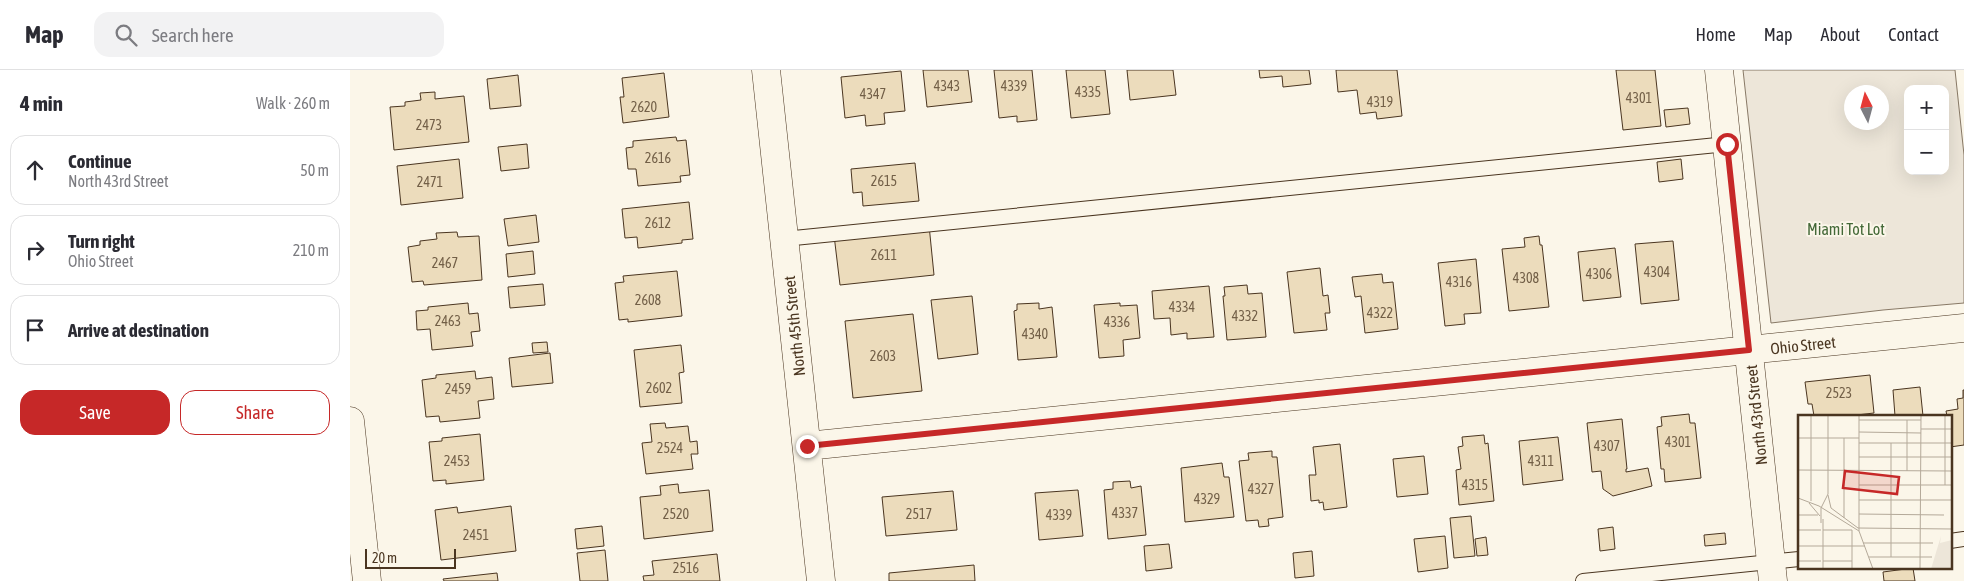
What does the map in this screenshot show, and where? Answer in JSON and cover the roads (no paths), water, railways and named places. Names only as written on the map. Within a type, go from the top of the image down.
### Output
[{"type":"street","name":"North 45th Street","points":[[766,70],[821,581]]},
{"type":"street","name":"North 43rd Street","points":[[1719,70],[1772,572]]},
{"type":"street","name":"Ohio Street","points":[[807,446],[1964,328]]},
{"type":"street","points":[[350,421],[367,581]]},
{"type":"lane","points":[[784,239],[1727,144]]},
{"type":"lane","points":[[1583,581],[1772,572],[1798,559]]},
{"type":"park label","name":"Miami Tot Lot","points":[[1846,229]]}]
